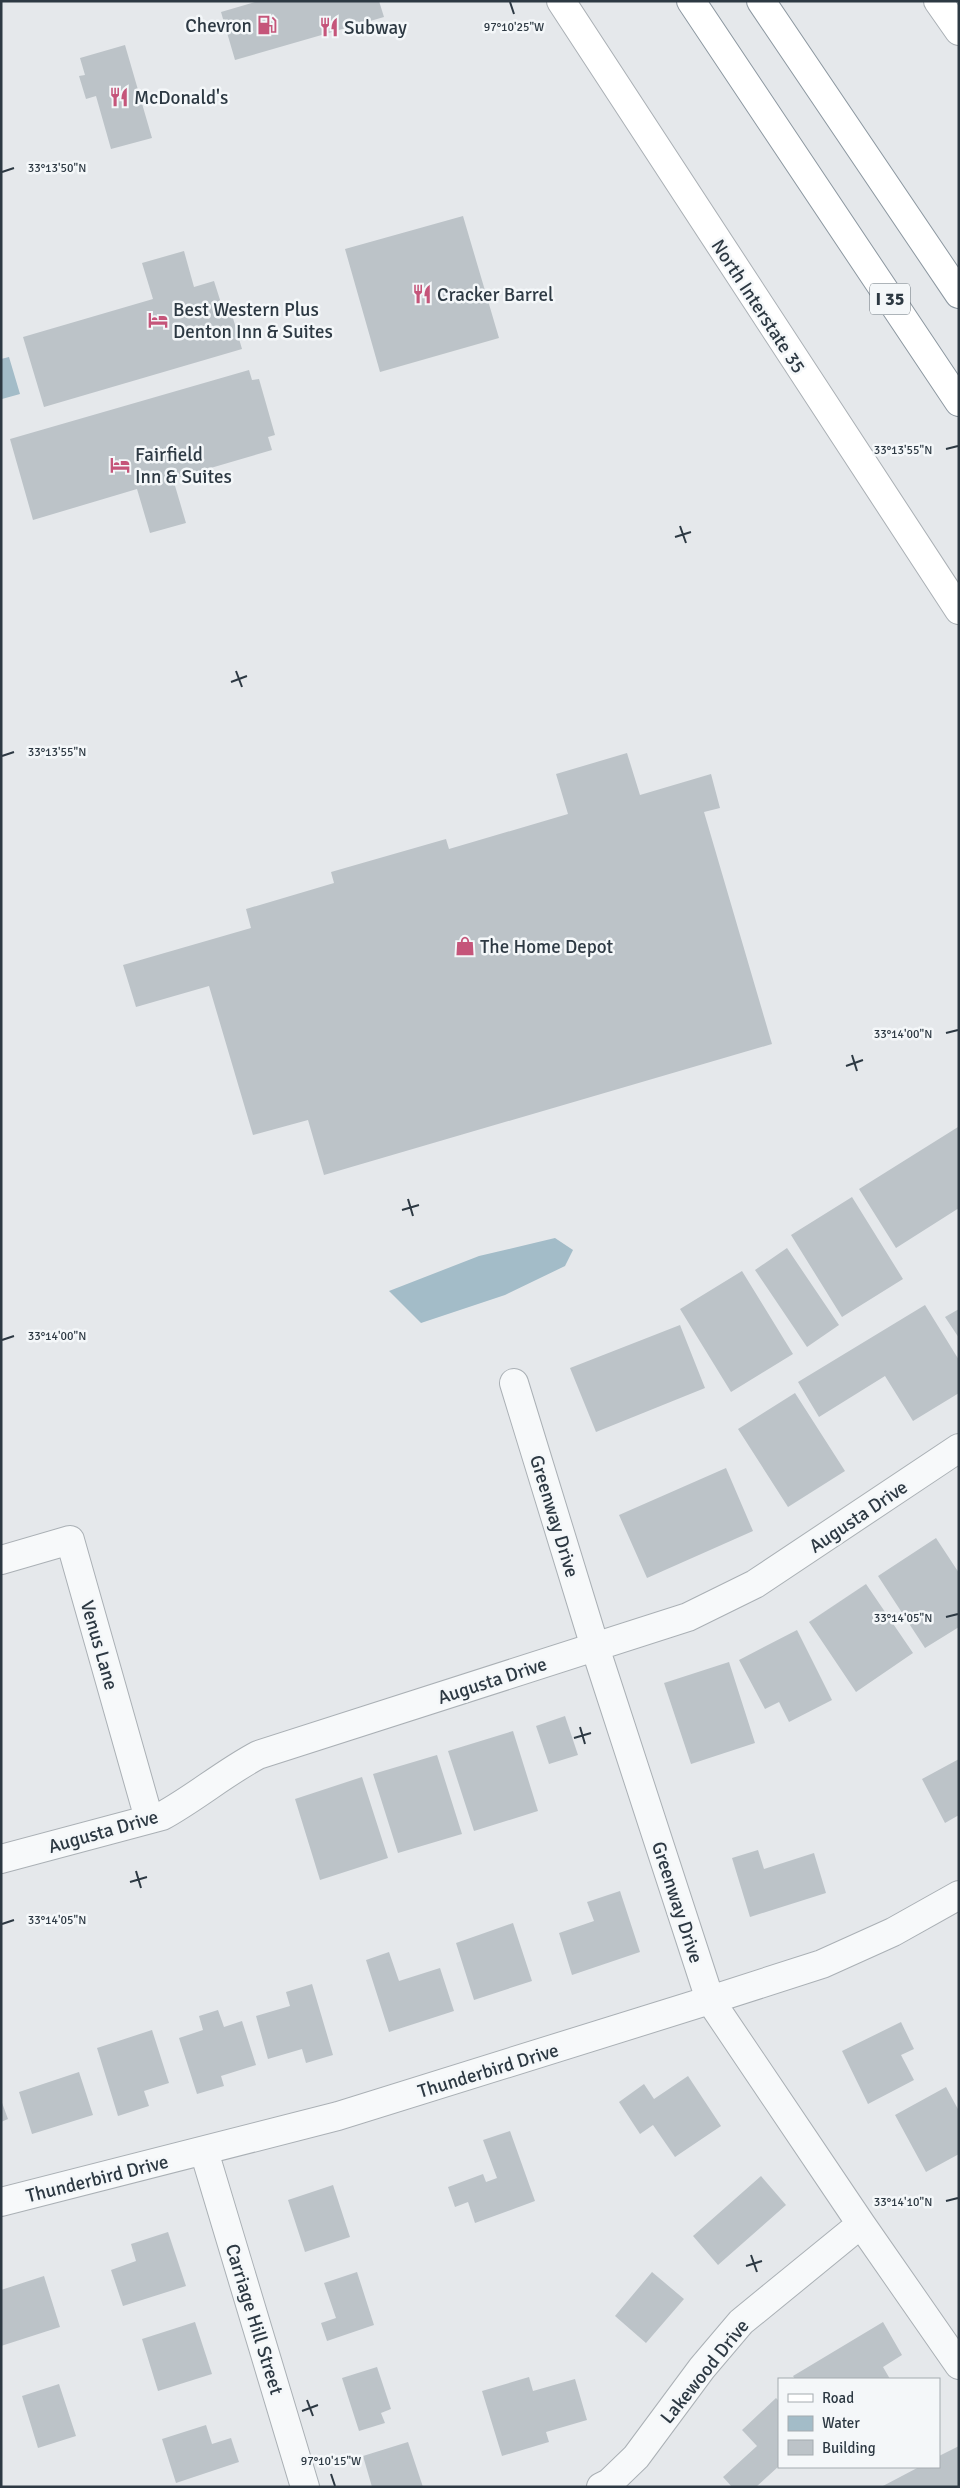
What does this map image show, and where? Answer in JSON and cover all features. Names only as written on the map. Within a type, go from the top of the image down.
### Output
[{"type":"main road","name":"North Interstate 35","points":[[561,1],[959,610]]},
{"type":"main road","name":"I 35","points":[[691,1],[959,402]]},
{"type":"main road","points":[[761,1],[959,294]]},
{"type":"main road","points":[[938,1],[959,31]]},
{"type":"street","name":"Greenway Drive","points":[[514,1383],[595,1647],[710,2000],[959,2365]]},
{"type":"street","name":"Augusta Drive","points":[[1,1859],[162,1816],[183,1804],[225,1773],[258,1755],[688,1617],[755,1584],[959,1448]]},
{"type":"street","name":"Venus Lane","points":[[1,1560],[70,1540],[150,1819]]},
{"type":"street","name":"Thunderbird Drive","points":[[1,2202],[338,2116],[710,2000],[822,1964],[893,1932],[959,1895]]},
{"type":"street","name":"Carriage Hill Street","points":[[204,2151],[305,2487]]},
{"type":"street","name":"Lakewood Drive","points":[[601,2487],[609,2483],[636,2457],[702,2368],[740,2322],[861,2224]]},
{"type":"water","points":[[9,357],[20,394],[2,399],[1,359]]},
{"type":"water","points":[[555,1238],[573,1250],[565,1266],[505,1295],[421,1323],[389,1291],[479,1256]]},
{"type":"building","name":"Chevron","points":[[259,1],[379,1],[384,17],[235,60],[221,12]]},
{"type":"building","name":"McDonald's","points":[[125,45],[152,138],[111,149],[96,96],[86,99],[79,76],[85,75],[80,58]]},
{"type":"building","name":"Cracker Barrel","points":[[463,216],[499,338],[380,372],[345,249]]},
{"type":"building","name":"Best Western Plus Denton Inn & Suites","points":[[184,251],[194,287],[214,281],[221,303],[228,301],[242,349],[44,407],[23,337],[153,299],[142,263]]},
{"type":"building","name":"Fairfield Inn & Suites","points":[[249,370],[252,380],[259,379],[275,435],[268,437],[272,450],[173,479],[186,523],[150,533],[137,489],[33,520],[10,439]]},
{"type":"building","name":"The Home Depot","points":[[627,753],[640,795],[711,774],[720,808],[704,812],[772,1044],[324,1175],[308,1120],[253,1135],[209,986],[136,1007],[123,965],[251,928],[246,909],[334,883],[331,872],[446,839],[449,849],[568,814],[556,774]]},
{"type":"building","points":[[958,1127],[959,1208],[896,1248],[859,1189]]},
{"type":"building","points":[[852,1197],[903,1279],[842,1317],[791,1235]]},
{"type":"building","points":[[787,1248],[839,1325],[807,1347],[755,1270]]},
{"type":"building","points":[[742,1271],[793,1354],[731,1392],[680,1309]]},
{"type":"building","points":[[925,1305],[959,1360],[959,1393],[913,1421],[885,1376],[819,1417],[798,1382]]},
{"type":"building","points":[[959,1309],[959,1338],[945,1317]]},
{"type":"building","points":[[680,1325],[705,1388],[596,1432],[570,1368]]},
{"type":"building","points":[[795,1393],[845,1471],[788,1507],[738,1429]]},
{"type":"building","points":[[726,1468],[753,1531],[647,1578],[619,1515]]},
{"type":"building","points":[[936,1538],[959,1573],[959,1627],[925,1648],[878,1576]]},
{"type":"building","points":[[866,1584],[913,1653],[856,1692],[809,1622]]},
{"type":"building","points":[[797,1630],[832,1700],[789,1722],[779,1702],[765,1709],[739,1660]]},
{"type":"building","points":[[729,1662],[755,1743],[691,1764],[664,1683]]},
{"type":"building","points":[[565,1716],[578,1755],[549,1764],[536,1726]]},
{"type":"building","points":[[513,1731],[538,1811],[474,1831],[448,1751]]},
{"type":"building","points":[[437,1755],[462,1834],[398,1853],[373,1774]]},
{"type":"building","points":[[959,1759],[959,1815],[945,1823],[922,1779]]},
{"type":"building","points":[[362,1777],[388,1858],[320,1880],[295,1799]]},
{"type":"building","points":[[758,1850],[764,1869],[814,1853],[826,1893],[750,1917],[732,1858]]},
{"type":"building","points":[[620,1891],[640,1952],[572,1975],[559,1933],[594,1921],[587,1902]]},
{"type":"building","points":[[513,1923],[532,1981],[474,2000],[456,1943]]},
{"type":"building","points":[[389,1952],[399,1981],[440,1968],[454,2011],[389,2032],[366,1960]]},
{"type":"building","points":[[312,1984],[333,2055],[306,2063],[302,2049],[268,2059],[256,2016],[290,2006],[286,1992]]},
{"type":"building","points":[[218,2010],[224,2027],[242,2021],[256,2065],[221,2076],[224,2086],[197,2094],[179,2038],[203,2030],[199,2016]]},
{"type":"building","points":[[901,2022],[914,2049],[901,2055],[914,2080],[868,2104],[842,2051]]},
{"type":"building","points":[[152,2030],[169,2083],[144,2091],[149,2106],[118,2116],[97,2048]]},
{"type":"building","points":[[79,2072],[93,2115],[32,2134],[19,2092]]},
{"type":"building","points":[[688,2076],[721,2126],[675,2157],[653,2125],[640,2134],[619,2102],[644,2084],[654,2099]]},
{"type":"building","points":[[946,2087],[959,2111],[959,2154],[926,2172],[895,2115]]},
{"type":"building","points":[[1,2100],[8,2119],[1,2122]]},
{"type":"building","points":[[510,2131],[535,2201],[475,2223],[468,2202],[455,2207],[448,2187],[483,2174],[486,2182],[497,2178],[483,2140]]},
{"type":"building","points":[[761,2176],[786,2205],[718,2265],[693,2236]]},
{"type":"building","points":[[333,2185],[350,2237],[305,2252],[288,2200]]},
{"type":"building","points":[[168,2232],[186,2286],[123,2306],[111,2270],[136,2261],[131,2244]]},
{"type":"building","points":[[357,2272],[374,2325],[327,2341],[321,2323],[336,2318],[324,2283]]},
{"type":"building","points":[[652,2272],[684,2299],[646,2343],[615,2316]]},
{"type":"building","points":[[44,2276],[60,2327],[1,2346],[1,2290]]},
{"type":"building","points":[[195,2322],[212,2374],[158,2391],[142,2339]]},
{"type":"building","points":[[883,2322],[902,2355],[883,2367],[889,2378],[794,2378],[793,2376]]},
{"type":"building","points":[[377,2367],[391,2409],[381,2413],[385,2423],[359,2431],[342,2378]]},
{"type":"building","points":[[529,2377],[533,2391],[575,2379],[587,2420],[546,2432],[549,2442],[502,2456],[482,2391]]},
{"type":"building","points":[[59,2384],[76,2436],[38,2448],[22,2396]]},
{"type":"building","points":[[776,2398],[778,2400],[778,2467],[756,2487],[732,2487],[723,2477],[757,2446],[742,2430]]},
{"type":"building","points":[[206,2425],[212,2444],[231,2438],[239,2462],[176,2483],[162,2439]]},
{"type":"building","points":[[408,2442],[423,2487],[372,2487],[363,2456]]},
{"type":"building","points":[[959,2446],[959,2487],[881,2487],[917,2468],[940,2468],[940,2456]]},
{"type":"place","name":"Chevron","points":[[267,25]]},
{"type":"place","name":"Subway","points":[[329,27]]},
{"type":"place","name":"McDonald's","points":[[119,97]]},
{"type":"place","name":"Cracker Barrel","points":[[422,294]]},
{"type":"place","name":"Best Western Plus Denton Inn & Suites","points":[[158,320]]},
{"type":"place","name":"Fairfield Inn & Suites","points":[[120,465]]},
{"type":"place","name":"The Home Depot","points":[[465,946]]}]
